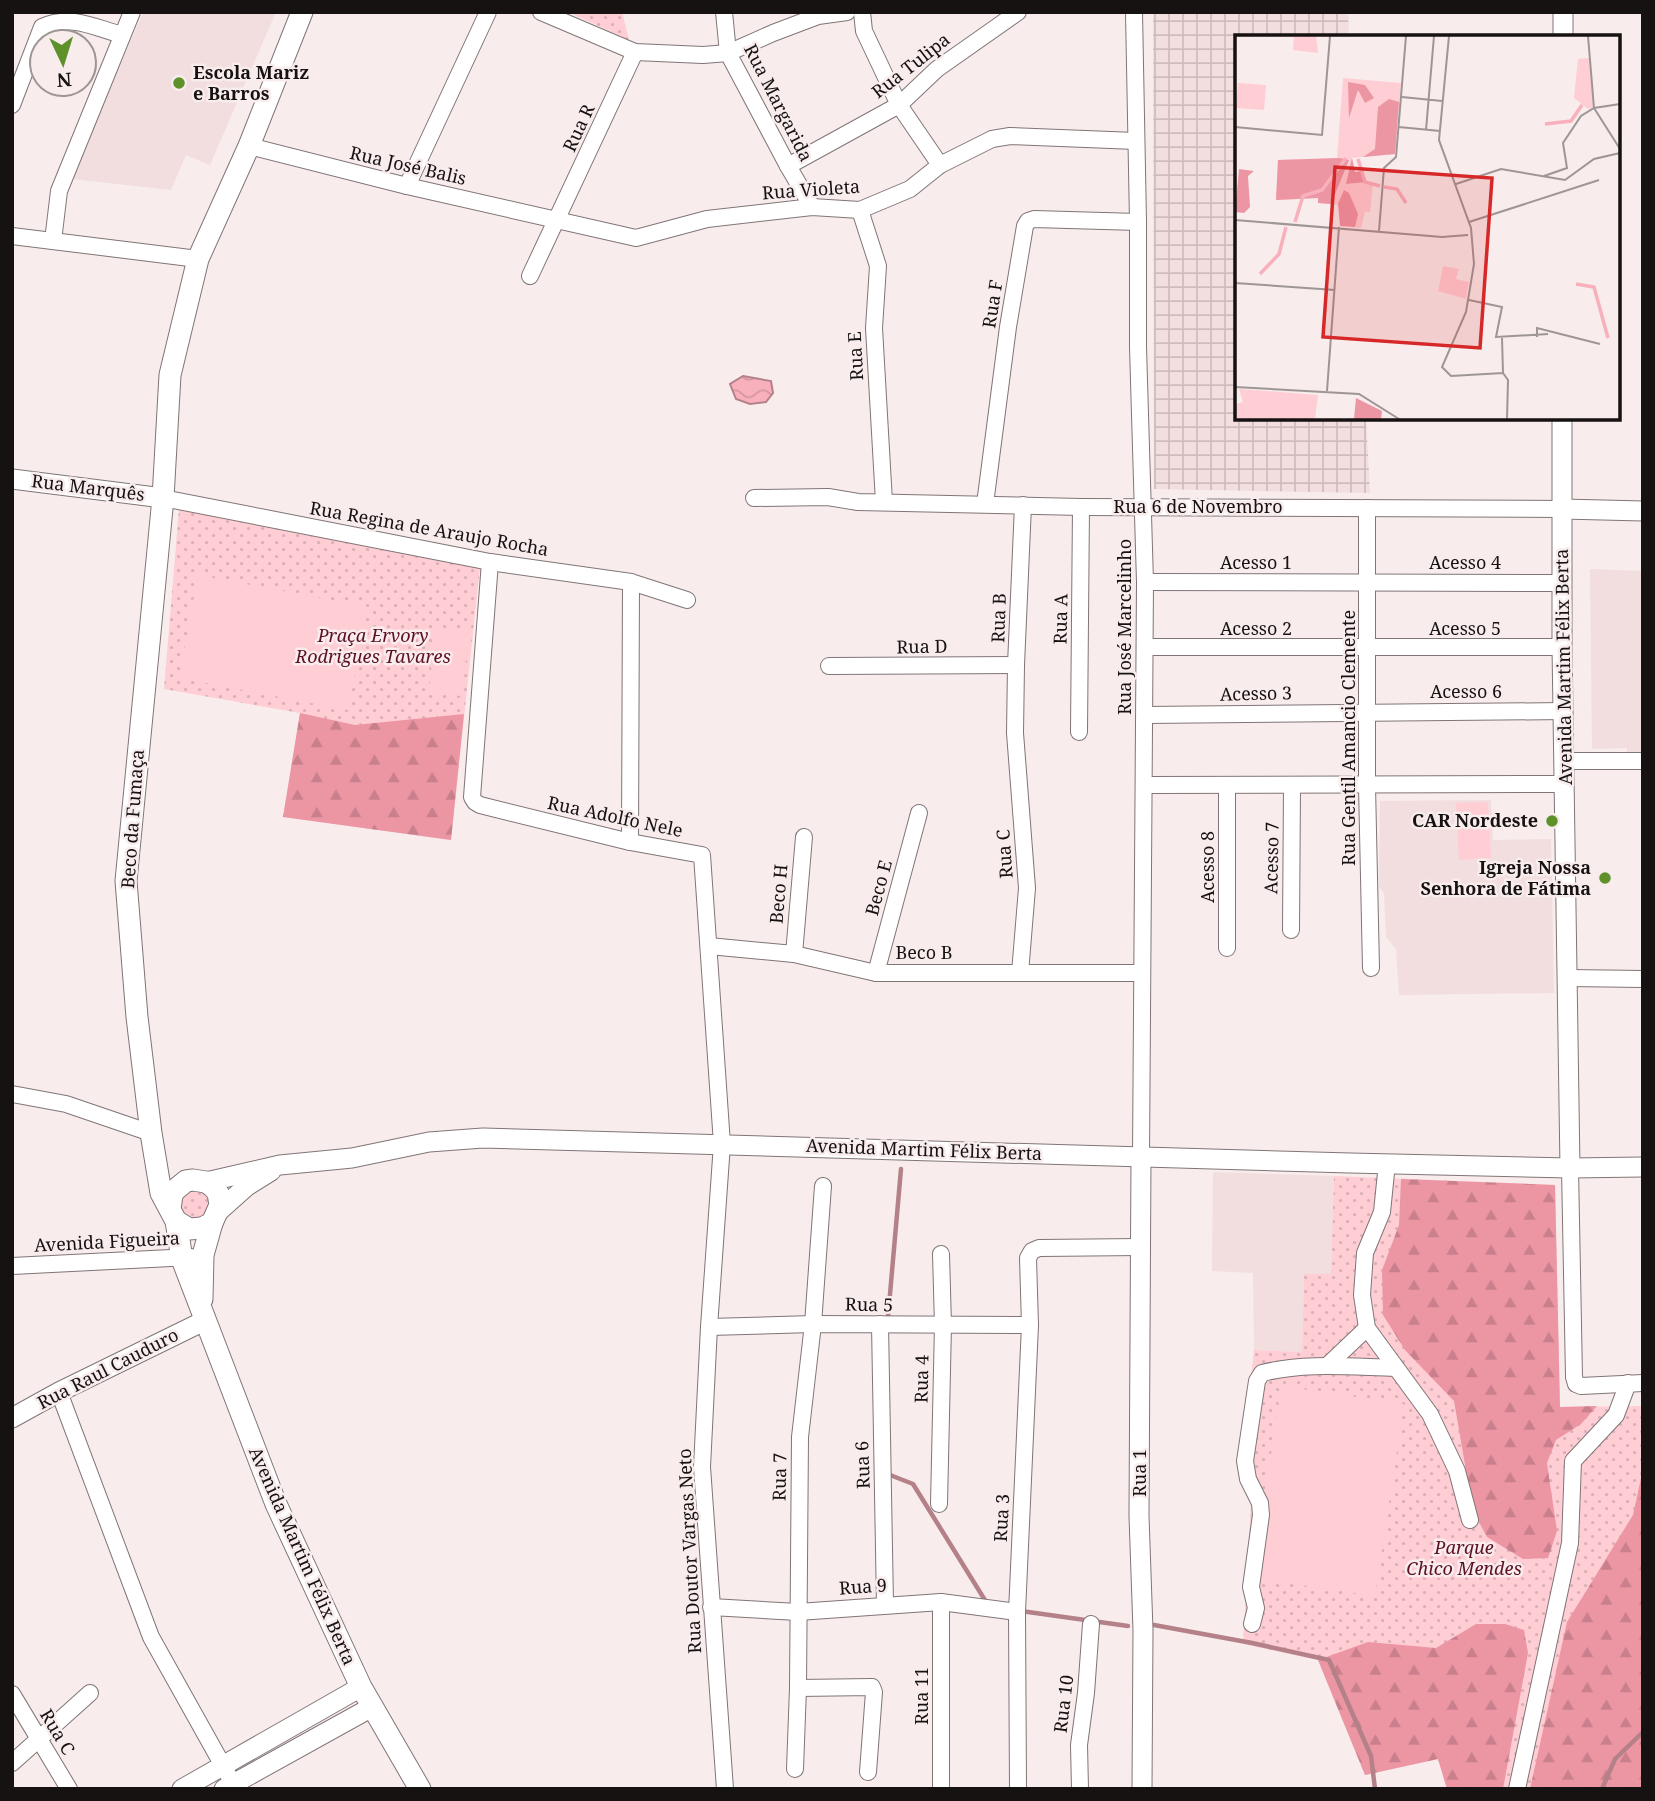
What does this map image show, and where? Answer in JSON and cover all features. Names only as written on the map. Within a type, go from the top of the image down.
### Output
[{"type":"main road","name":"Beco da Fumaça","points":[[173,1215],[161,1193],[152,1137],[137,1017],[126,881],[163,498],[170,375],[198,259],[249,146],[302,12]]},
{"type":"main road","name":"Beco da Fumaça","points":[[152,1137],[174,1171],[196,1181]]},
{"type":"main road","points":[[196,1181],[218,1193],[216,1217],[196,1229],[189,1229],[173,1215],[172,1195],[180,1185],[196,1181]]},
{"type":"main road","name":"Avenida Martim Félix Berta","points":[[173,1215],[192,1257],[203,1318],[276,1504],[361,1687],[420,1789]]},
{"type":"main road","name":"Avenida Martim Félix Berta","points":[[192,1257],[216,1217]]},
{"type":"street","points":[[53,241],[59,191],[132,12]]},
{"type":"street","points":[[407,186],[488,12]]},
{"type":"street","points":[[541,12],[635,52],[703,55],[728,53],[818,16],[848,12]]},
{"type":"street","name":"Rua Margarida","points":[[724,12],[728,53],[812,207]]},
{"type":"street","points":[[862,12],[864,31],[899,105],[940,165]]},
{"type":"street","name":"Rua Tulipa","points":[[788,166],[899,105],[937,69],[1018,12]]},
{"type":"street","name":"Rua José Marcelinho","points":[[1134,12],[1138,347],[1145,582],[1141,1157]]},
{"type":"street","points":[[1563,12],[1563,35]]},
{"type":"street","points":[[12,105],[42,27],[69,19],[122,35]]},
{"type":"street","name":"Rua R","points":[[530,276],[635,52]]},
{"type":"street","name":"Rua Violeta","points":[[558,219],[636,238],[707,219],[812,207],[860,210],[910,189],[940,165],[992,139],[1010,136],[1136,141]]},
{"type":"street","name":"Rua José Balis","points":[[249,146],[407,186],[558,219]]},
{"type":"street","name":"Rua E","points":[[860,210],[878,267],[874,328],[884,502]]},
{"type":"street","name":"Rua F","points":[[985,504],[1008,327],[1025,226],[1028,221],[1034,219],[1138,222]]},
{"type":"street","points":[[12,236],[198,259]]},
{"type":"street","name":"Avenida Martim Félix Berta","points":[[1562,420],[1562,647],[1574,1377],[1576,1384],[1581,1386],[1635,1383]]},
{"type":"street","name":"Rua Marquês","points":[[12,479],[163,498]]},
{"type":"street","name":"Rua 6 de Novembro","points":[[754,498],[828,497],[858,502],[1143,508],[1643,511]]},
{"type":"street","name":"Rua Regina de Araujo Rocha","points":[[163,498],[490,562],[631,582],[687,600]]},
{"type":"street","name":"Rua B","points":[[1015,733],[1023,505]]},
{"type":"street","name":"Rua A","points":[[1079,732],[1081,507]]},
{"type":"street","name":"Rua Gentil Amancio Clemente","points":[[1367,508],[1367,786],[1371,968]]},
{"type":"street","name":"Rua Adolfo Nele","points":[[490,562],[472,797],[474,802],[480,805],[630,842],[702,855],[722,1144]]},
{"type":"street","points":[[630,842],[631,582]]},
{"type":"street","name":"Acesso 1","points":[[1145,582],[1368,582]]},
{"type":"street","name":"Acesso 4","points":[[1368,582],[1562,583]]},
{"type":"street","name":"Acesso 2","points":[[1144,647],[1367,648]]},
{"type":"street","name":"Acesso 5","points":[[1367,648],[1562,647]]},
{"type":"street","name":"Rua D","points":[[830,666],[1016,665]]},
{"type":"street","name":"Acesso 6","points":[[1368,712],[1564,711]]},
{"type":"street","name":"Acesso 3","points":[[1145,715],[1368,712]]},
{"type":"street","name":"Rua C","points":[[1015,733],[1027,888],[1020,973]]},
{"type":"street","points":[[1565,761],[1643,761]]},
{"type":"street","points":[[1145,785],[1566,784]]},
{"type":"street","name":"Acesso 8","points":[[1227,786],[1227,948]]},
{"type":"street","name":"Acesso 7","points":[[1291,930],[1292,786]]},
{"type":"street","name":"Beco E","points":[[876,973],[919,813]]},
{"type":"street","name":"Beco H","points":[[794,954],[804,836]]},
{"type":"street","name":"Beco B","points":[[709,946],[794,954],[876,973],[1142,973]]},
{"type":"street","points":[[1568,978],[1643,979]]},
{"type":"street","points":[[12,1094],[66,1104],[152,1137]]},
{"type":"street","name":"Avenida Martim Félix Berta","points":[[196,1181],[280,1165],[352,1158],[429,1142],[483,1138],[1570,1168]]},
{"type":"street","name":"Rua Doutor Vargas Neto","points":[[722,1144],[702,1467],[725,1789]]},
{"type":"street","name":"Rua 1","points":[[1141,1157],[1142,1789]]},
{"type":"street","points":[[1387,1163],[1382,1212],[1365,1253],[1362,1295],[1367,1328],[1430,1414],[1457,1471],[1470,1520]]},
{"type":"street","name":"Avenida Martim Félix Berta","points":[[216,1217],[247,1186],[280,1165]]},
{"type":"street","points":[[1570,1168],[1643,1167]]},
{"type":"street","name":"Rua 7","points":[[795,1769],[800,1437],[813,1324],[823,1186]]},
{"type":"street","name":"Rua 3","points":[[1018,1789],[1017,1612],[1030,1325],[1028,1258],[1032,1251],[1039,1248],[1140,1247]]},
{"type":"street","name":"Rua 4","points":[[939,1504],[943,1325],[941,1254]]},
{"type":"street","name":"Avenida Figueira","points":[[12,1266],[192,1257]]},
{"type":"street","name":"Rua Raul Cauduro","points":[[12,1418],[203,1318]]},
{"type":"street","name":"Rua 5","points":[[709,1327],[813,1324],[1030,1325]]},
{"type":"street","name":"Rua 6","points":[[880,1324],[885,1605]]},
{"type":"street","points":[[1328,1365],[1367,1328]]},
{"type":"street","points":[[1252,1624],[1255,1608],[1251,1587],[1261,1516],[1260,1503],[1248,1479],[1245,1461],[1256,1381],[1262,1373],[1271,1371],[1328,1365],[1396,1368]]},
{"type":"street","points":[[1517,1789],[1570,1543],[1573,1461],[1616,1415],[1635,1383]]},
{"type":"street","points":[[58,1392],[151,1637],[222,1765],[231,1787],[372,1707]]},
{"type":"street","name":"Rua 9","points":[[711,1607],[798,1612],[941,1602],[1017,1612]]},
{"type":"street","name":"Rua 11","points":[[941,1602],[941,1789]]},
{"type":"street","name":"Rua 10","points":[[1080,1789],[1079,1745],[1091,1624]]},
{"type":"street","points":[[182,1789],[361,1687]]},
{"type":"street","points":[[798,1688],[872,1687],[874,1692],[868,1772]]},
{"type":"street","points":[[12,1763],[90,1692]]},
{"type":"street","name":"Rua C","points":[[12,1694],[69,1789]]},
{"type":"shaded area","name":"Escola Mariz e Barros","points":[[143,12],[276,12],[210,165],[186,155],[171,190],[72,179]]},
{"type":"shaded area","points":[[1153,12],[1348,12],[1349,35],[1235,35],[1235,420],[1366,420],[1370,493],[1154,489]]},
{"type":"shaded area","points":[[1590,569],[1643,571],[1643,756],[1627,756],[1627,748],[1592,749]]},
{"type":"shaded area","points":[[1491,800],[1493,840],[1551,839],[1554,993],[1399,995],[1396,949],[1386,937],[1384,893],[1379,887],[1380,801]]},
{"type":"shaded area","points":[[1213,1172],[1334,1176],[1331,1274],[1304,1274],[1302,1352],[1254,1350],[1253,1273],[1212,1271]]},
{"type":"green space","points":[[568,12],[622,12],[629,40]]},
{"type":"green space","name":"Praça Ervory Rodrigues Tavares","points":[[179,509],[480,567],[451,840],[283,817],[300,713],[164,689]]},
{"type":"green space","points":[[198,575],[368,607],[348,710],[179,678]]},
{"type":"green space","points":[[435,627],[469,630],[462,696],[429,693]]},
{"type":"green space","points":[[300,713],[355,725],[464,714],[451,840],[283,817]]},
{"type":"green space","points":[[1488,802],[1491,858],[1459,860],[1456,803]]},
{"type":"green space","name":"Parque Chico Mendes","points":[[1334,1176],[1555,1185],[1560,1407],[1643,1406],[1643,1789],[1447,1789],[1438,1759],[1365,1775],[1318,1660],[1243,1644],[1251,1505],[1240,1479],[1254,1350],[1302,1352],[1304,1274],[1331,1274]]},
{"type":"green space","points":[[1401,1179],[1555,1185],[1560,1407],[1597,1406],[1581,1424],[1556,1440],[1547,1463],[1557,1531],[1548,1558],[1523,1559],[1487,1537],[1473,1511],[1454,1401],[1405,1350],[1383,1315],[1382,1270],[1399,1225]]},
{"type":"green space","points":[[198,1185],[214,1200],[203,1219],[185,1215],[180,1203],[180,1197]]},
{"type":"green space","points":[[1281,1386],[1404,1404],[1375,1596],[1253,1578]]},
{"type":"green space","points":[[1643,1469],[1643,1789],[1530,1789],[1567,1622],[1633,1515]]},
{"type":"green space","points":[[1476,1624],[1505,1624],[1524,1630],[1528,1653],[1503,1789],[1447,1789],[1438,1759],[1365,1775],[1318,1660],[1368,1642],[1436,1648]]},
{"type":"water","points":[[743,376],[771,381],[773,393],[766,402],[750,404],[736,399],[730,384]]},
{"type":"waterway","points":[[888,1317],[901,1169]]},
{"type":"waterway","points":[[885,1473],[913,1484],[988,1605]]},
{"type":"waterway","points":[[1021,1611],[1128,1626]]},
{"type":"waterway","points":[[1154,1625],[1329,1660],[1371,1756],[1375,1789]]},
{"type":"waterway","points":[[1602,1789],[1615,1759],[1643,1732]]},
{"type":"place","name":"Escola Mariz e Barros","points":[[179,83]]},
{"type":"place","name":"CAR Nordeste","points":[[1552,821]]},
{"type":"place","name":"Igreja Nossa Senhora de Fátima","points":[[1605,878]]}]
